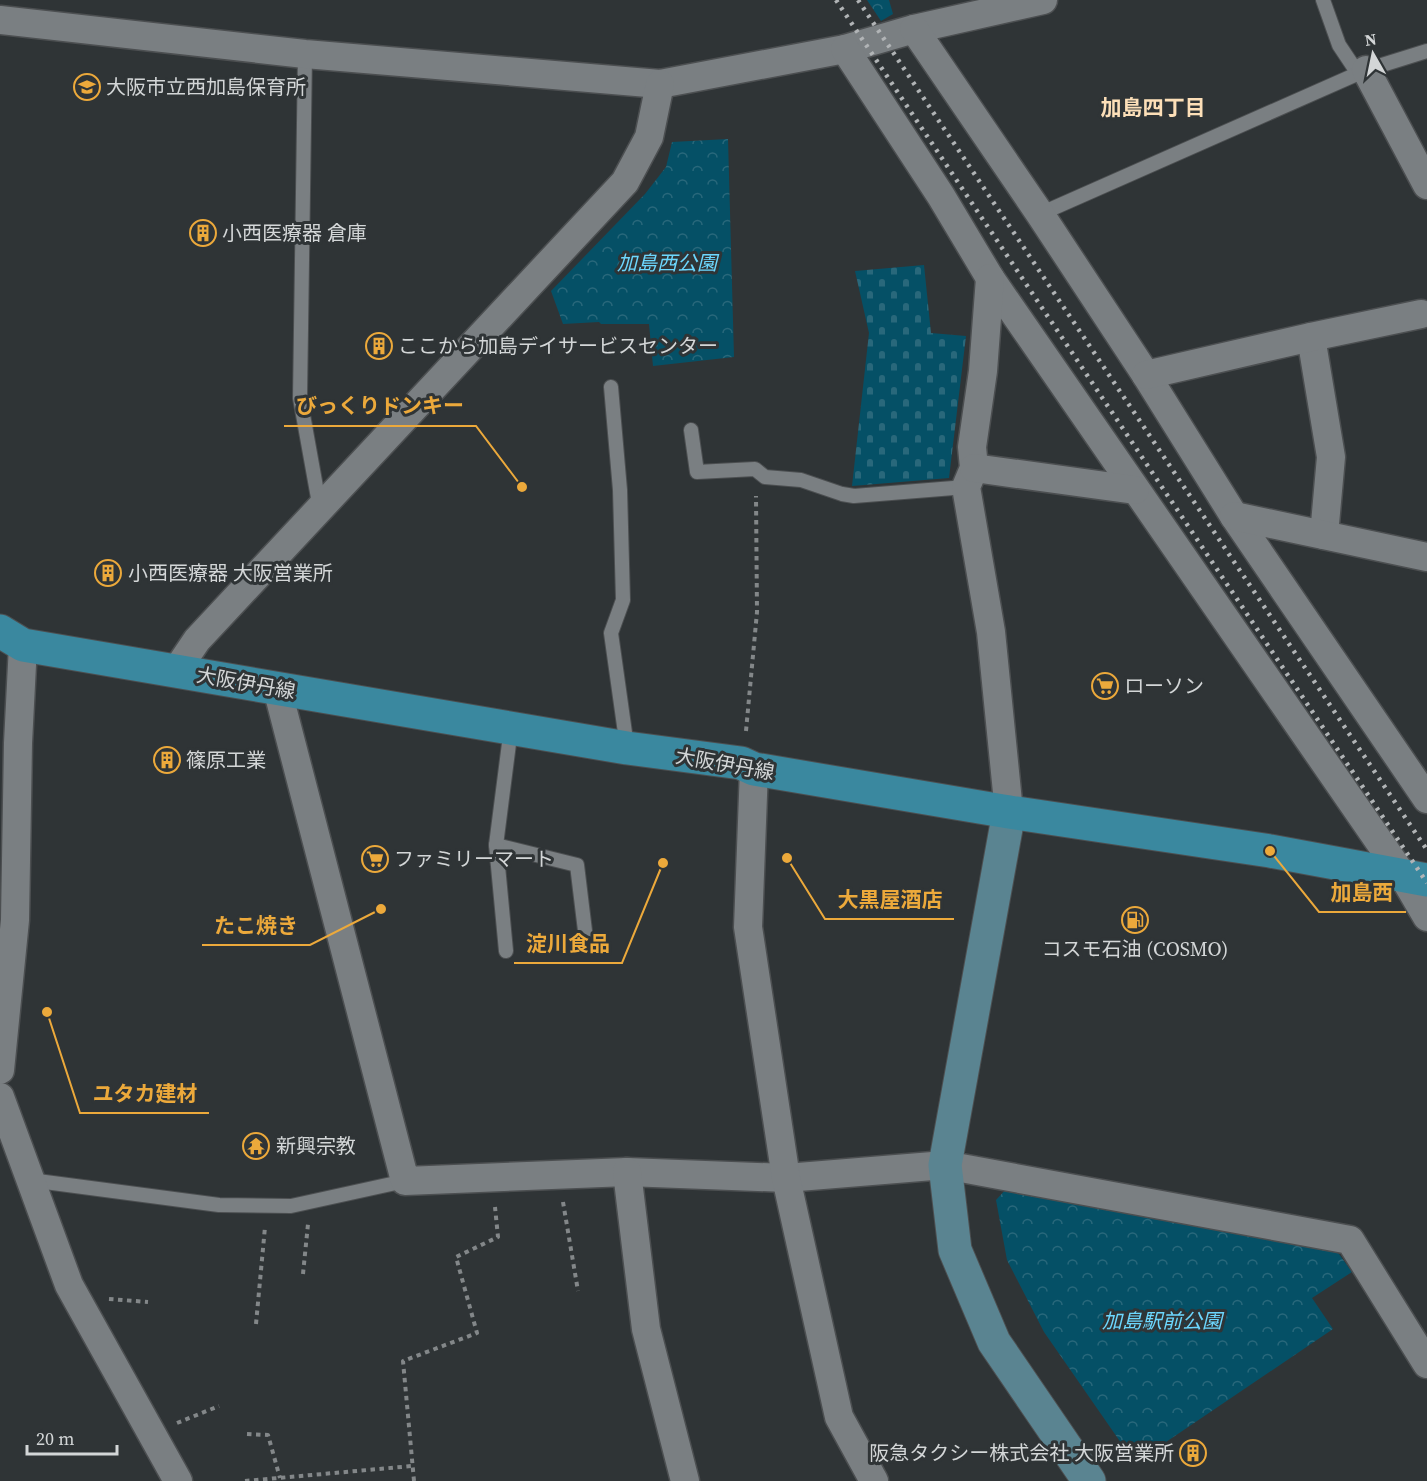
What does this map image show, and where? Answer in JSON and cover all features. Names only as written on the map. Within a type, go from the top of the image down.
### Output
[{"type":"main road","name":"大阪伊丹線","points":[[8,643],[627,748],[748,766],[1009,812],[1270,851],[1415,878]]},
{"type":"street","points":[[0,20],[305,54],[660,84],[845,49],[914,29],[947,11],[1042,0]]},
{"type":"street","points":[[914,29],[1146,375],[1234,516],[1427,798]]},
{"type":"street","points":[[845,49],[941,196],[990,279],[1135,490],[1415,878],[1427,917]]},
{"type":"street","points":[[1363,73],[1427,185]]},
{"type":"street","points":[[176,671],[198,640],[625,182],[649,137],[660,84]]},
{"type":"street","points":[[990,279],[983,371],[970,478],[991,632],[1009,812],[945,1165],[955,1250],[994,1341],[1089,1481]]},
{"type":"street","points":[[1146,375],[1421,314]]},
{"type":"street","points":[[1311,337],[1331,457],[1324,535]]},
{"type":"street","points":[[970,478],[1135,490]]},
{"type":"street","points":[[1234,516],[1427,557]]},
{"type":"street","points":[[0,1070],[15,920],[18,743],[8,643]]},
{"type":"street","points":[[277,688],[405,1181],[627,1172],[786,1178],[945,1165],[1350,1240],[1427,1364]]},
{"type":"street","points":[[748,766],[748,927],[786,1178],[839,1417],[870,1480]]},
{"type":"street","points":[[0,1097],[69,1284],[178,1481]]},
{"type":"street","points":[[627,1172],[646,1329],[685,1481]]},
{"type":"lane","points":[[1323,0],[1339,45],[1363,73]]},
{"type":"lane","points":[[1040,214],[1363,73],[1427,51]]},
{"type":"lane","points":[[305,54],[300,398],[320,510]]},
{"type":"lane","points":[[611,387],[620,490],[623,600],[611,633],[627,748]]},
{"type":"lane","points":[[691,430],[697,472],[755,469],[765,477],[801,480],[854,496],[970,478]]},
{"type":"lane","points":[[506,951],[495,845],[511,728]]},
{"type":"lane","points":[[495,845],[577,865],[586,939]]},
{"type":"lane","points":[[30,1180],[219,1204],[267,1206],[291,1206],[405,1181]]},
{"type":"path","points":[[748,766],[749,704],[757,612],[755,469]]},
{"type":"path","points":[[559,1174],[578,1291]]},
{"type":"path","points":[[414,1481],[403,1361],[477,1334],[456,1257],[498,1237],[493,1176]]},
{"type":"path","points":[[303,1274],[310,1202]]},
{"type":"path","points":[[256,1324],[267,1206]]},
{"type":"path","points":[[151,1433],[219,1406]]},
{"type":"path","points":[[247,1434],[268,1435],[280,1478]]},
{"type":"path","points":[[245,1481],[412,1467]]},
{"type":"green space","points":[[867,0],[889,0],[893,14],[881,21]]},
{"type":"green space","name":"加島西公園","points":[[728,139],[734,357],[653,366],[649,324],[601,324],[599,322],[563,324],[551,291],[645,194],[666,167],[672,142]]},
{"type":"green space","points":[[924,265],[931,333],[966,336],[949,478],[852,486],[869,333],[855,271]]},
{"type":"green space","name":"加島駅前公園","points":[[1007,1188],[1326,1245],[1339,1254],[1352,1272],[1312,1298],[1333,1329],[1135,1463],[1044,1332],[1007,1260],[996,1200]]},
{"type":"railway","points":[[836,0],[1427,883]]},
{"type":"railway","points":[[858,0],[1427,850]]},
{"type":"place","name":"大阪市立西加島保育所","points":[[87,87]]},
{"type":"place","name":"小西医療器 倉庫","points":[[203,233]]},
{"type":"place","name":"ここから加島デイサービスセンター","points":[[379,346]]},
{"type":"place","name":"びっくりドンキー","points":[[522,487]]},
{"type":"place","name":"小西医療器 大阪営業所","points":[[108,573]]},
{"type":"place","name":"ローソン","points":[[1105,686]]},
{"type":"place","name":"篠原工業","points":[[167,760]]},
{"type":"place","name":"加島西","points":[[1270,851]]},
{"type":"place","name":"大黒屋酒店","points":[[787,858]]},
{"type":"place","name":"ファミリーマート","points":[[375,859]]},
{"type":"place","name":"淀川食品","points":[[663,863]]},
{"type":"place","name":"たこ焼き","points":[[381,909]]},
{"type":"place","name":"コスモ石油 (COSMO)","points":[[1135,920]]},
{"type":"place","name":"ユタカ建材","points":[[47,1012]]},
{"type":"place","name":"新興宗教","points":[[256,1146]]},
{"type":"place","name":"阪急タクシー株式会社 大阪営業所","points":[[1193,1453]]},
{"type":"district","name":"加島四丁目","points":[[1153,107]]}]
